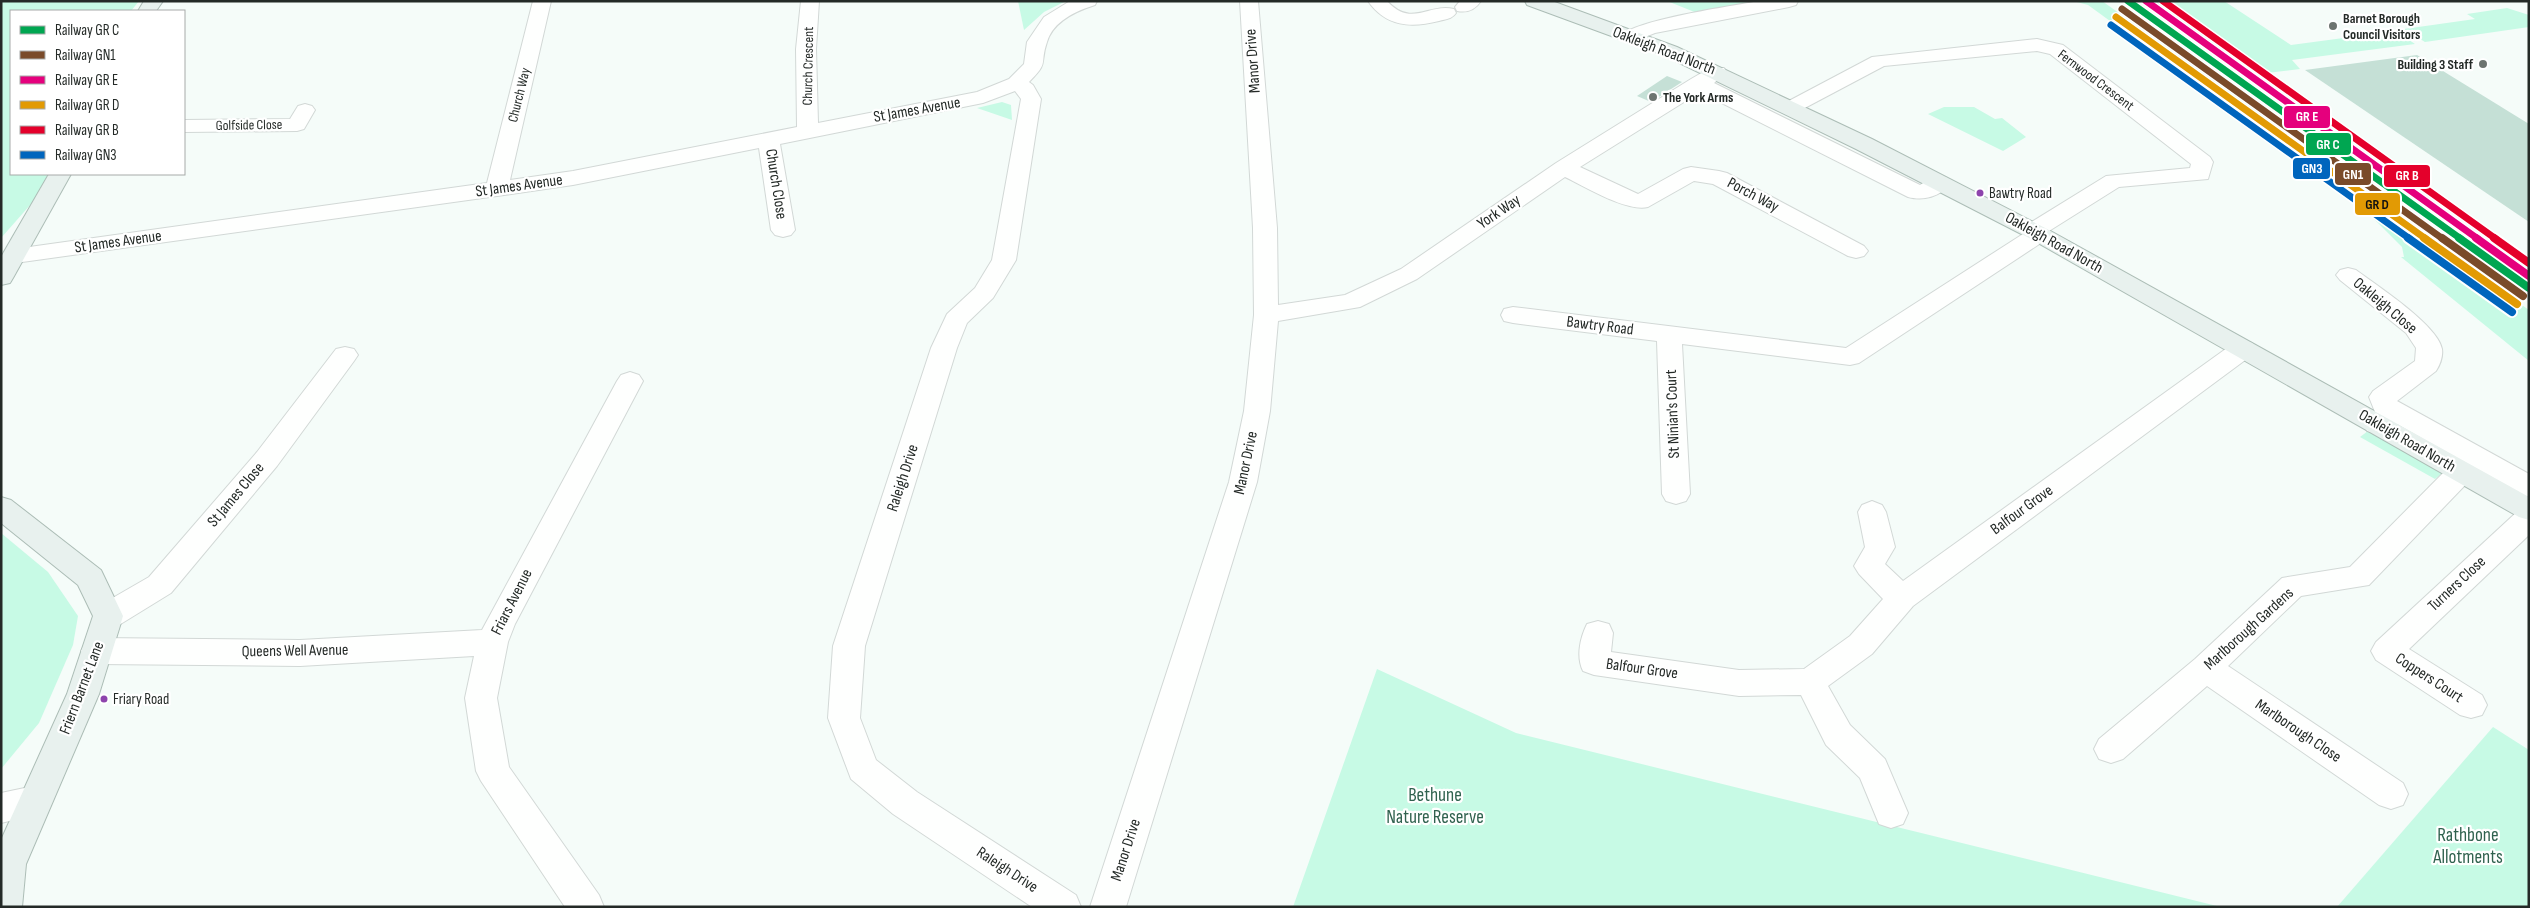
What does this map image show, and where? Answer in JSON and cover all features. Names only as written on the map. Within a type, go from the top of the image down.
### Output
[{"type":"main road","name":"Oakleigh Road North","points":[[1534,1],[1630,37],[1708,78],[1792,107],[1819,131],[1939,182],[2036,232],[2243,349],[2383,415],[2461,472],[2529,510]]},
{"type":"main road","points":[[1,278],[59,175]]},
{"type":"main road","points":[[1,507],[90,578],[108,616]]},
{"type":"main road","name":"Friern Barnet Lane","points":[[4,907],[8,864],[34,801],[83,694],[108,616]]},
{"type":"street","name":"Church Way","points":[[497,189],[542,1]]},
{"type":"street","name":"Church Crescent","points":[[808,130],[806,49],[810,1]]},
{"type":"street","points":[[1016,83],[1034,66],[1037,42],[1044,27],[1075,5],[1088,1]]},
{"type":"street","name":"Manor Drive","points":[[1108,907],[1243,482],[1257,411],[1266,315],[1265,228],[1249,1]]},
{"type":"street","points":[[1377,1],[1386,13],[1408,20],[1421,20],[1461,7]]},
{"type":"street","points":[[1630,37],[1650,28],[1789,1]]},
{"type":"street","name":"Fernwood Crescent","points":[[1792,107],[1879,61],[2037,45],[2056,49],[2202,162],[2200,174],[2114,181],[2036,232]]},
{"type":"street","points":[[1708,78],[1819,131]]},
{"type":"street","name":"York Way","points":[[1266,315],[1351,302],[1382,288],[1424,264],[1564,168],[1708,78]]},
{"type":"street","name":"St James Avenue","points":[[15,256],[573,178],[808,130],[983,97],[1016,83]]},
{"type":"street","name":"Raleigh Drive","points":[[1016,83],[1026,89],[1031,99],[1004,260],[984,292],[956,320],[944,348],[849,646],[844,718],[863,769],[905,802],[1063,907]]},
{"type":"street","name":"Golfside Close","points":[[185,126],[297,124],[305,110]]},
{"type":"street","name":"Church Close","points":[[768,138],[783,230]]},
{"type":"street","name":"Porch Way","points":[[1564,168],[1618,194],[1640,202],[1691,174],[1719,178],[1856,251]]},
{"type":"street","name":"Bawtry Road","points":[[1513,315],[1850,357],[2036,232]]},
{"type":"street","name":"Oakleigh Close","points":[[2348,275],[2415,327],[2429,348],[2427,365],[2382,397],[2383,415]]},
{"type":"street","name":"St Ninian's Court","points":[[1669,334],[1676,494]]},
{"type":"street","name":"Balfour Grove","points":[[1598,633],[1594,662],[1739,683],[1810,682],[1861,645],[1902,598],[2243,349]]},
{"type":"street","name":"St James Close","points":[[108,616],[160,585],[267,459],[345,355]]},
{"type":"street","name":"Friars Avenue","points":[[586,907],[493,771],[481,698],[492,642],[500,624],[630,381]]},
{"type":"street","points":[[2383,415],[2529,487]]},
{"type":"street","name":"Marlborough Gardens","points":[[2110,749],[2206,668],[2293,586],[2358,577],[2461,472]]},
{"type":"street","points":[[1872,512],[1880,547],[1869,566],[1902,598]]},
{"type":"street","name":"Turners Close","points":[[2387,651],[2529,518]]},
{"type":"street","name":"Queens Well Avenue","points":[[97,651],[300,653],[492,642]]},
{"type":"street","name":"Coppers Court","points":[[2387,651],[2471,704]]},
{"type":"street","name":"Marlborough Close","points":[[2206,668],[2391,794]]},
{"type":"street","points":[[1810,682],[1838,734],[1873,768],[1891,813]]},
{"type":"street","points":[[1,808],[34,801]]},
{"type":"green space","points":[[1,1],[139,1],[132,10],[10,10],[10,175],[52,175],[46,187],[1,238]]},
{"type":"green space","points":[[1018,1],[1066,1],[1044,12],[1024,30]]},
{"type":"green space","points":[[1667,1],[1760,1],[1697,13]]},
{"type":"green space","points":[[2073,1],[2102,1],[2249,105],[2399,219],[2529,310],[2529,361],[2401,257],[2404,257],[2402,247],[2350,195],[2088,5]]},
{"type":"green space","points":[[2151,1],[2224,1],[2291,45],[2396,31],[2415,44],[2292,60],[2300,69],[2258,74]]},
{"type":"green space","points":[[2507,8],[2529,15],[2529,27],[2425,42],[2404,29],[2475,19],[2467,14]]},
{"type":"green space","points":[[1002,102],[1011,105],[1012,120],[977,108]]},
{"type":"green space","points":[[1944,107],[1974,107],[1995,119],[2002,118],[2026,137],[2003,151],[1928,114]]},
{"type":"green space","points":[[2372,428],[2446,470],[2435,479],[2360,437]]},
{"type":"green space","points":[[1,533],[48,572],[78,616],[73,645],[39,723],[1,769]]},
{"type":"green space","name":"Bethune Nature Reserve","points":[[1377,669],[1516,733],[2221,907],[1293,907]]},
{"type":"green space","name":"Rathbone Allotments","points":[[2493,727],[2529,750],[2529,907],[2337,907]]},
{"type":"building","points":[[2417,55],[2529,124],[2529,222],[2305,70]]},
{"type":"building","points":[[1667,76],[1682,82],[1651,102],[1637,96]]},
{"type":"transit line","points":[[2128,1],[2529,288]]},
{"type":"transit line","points":[[2146,1],[2529,276]]},
{"type":"transit line","points":[[2163,1],[2529,263]]},
{"type":"transit line","points":[[2116,17],[2517,304]]},
{"type":"rail line","name":"GN1","points":[[2122,9],[2523,296]]},
{"type":"rail line","name":"GN3","points":[[2111,25],[2512,312]]},
{"type":"place","name":"Barnet Borough Council Visitors","points":[[2333,26]]},
{"type":"place","name":"Building 3 Staff","points":[[2483,64]]},
{"type":"place","name":"The York Arms","points":[[1653,97]]},
{"type":"place","name":"Bawtry Road","points":[[1980,193]]},
{"type":"place","name":"Friary Road","points":[[104,699]]}]
